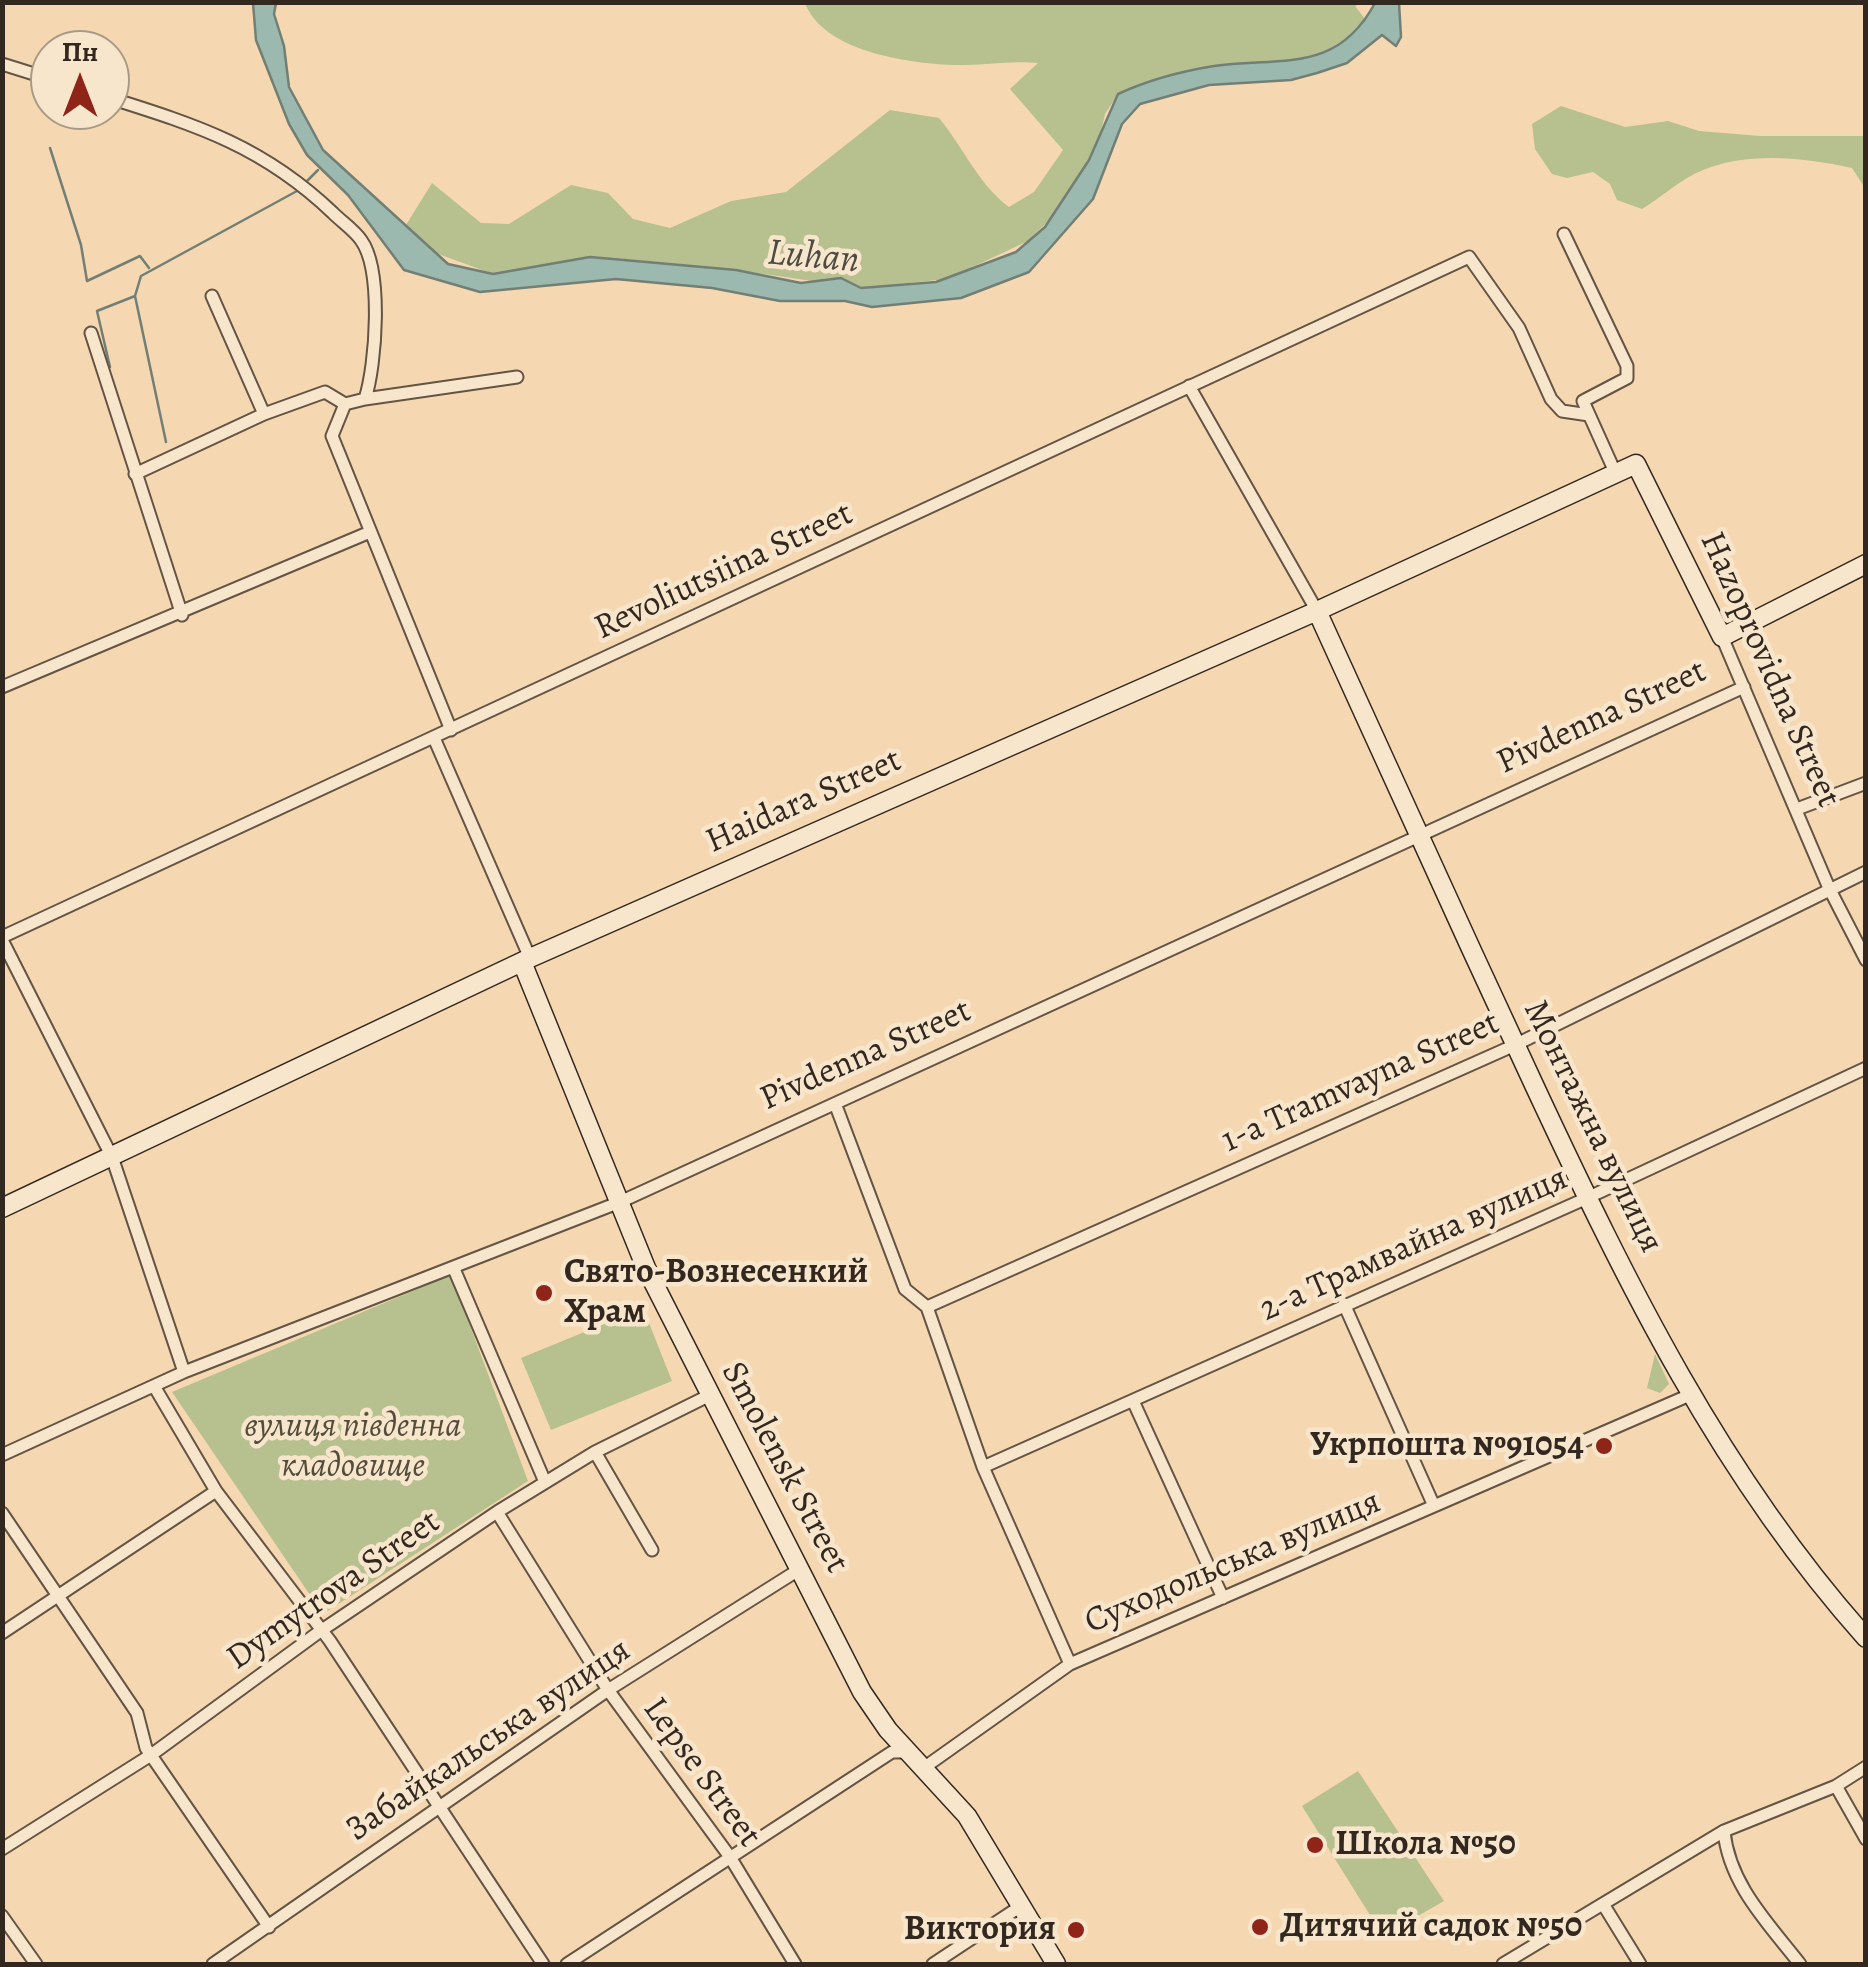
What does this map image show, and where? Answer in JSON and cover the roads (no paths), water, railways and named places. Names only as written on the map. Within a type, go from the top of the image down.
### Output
[{"type":"street","points":[[2,64],[30,73]]},
{"type":"street","points":[[130,104],[216,132],[267,161],[319,200],[364,242],[377,338],[365,399]]},
{"type":"street","points":[[1564,234],[1627,366],[1627,378],[1583,401],[1615,472]]},
{"type":"street","name":"Revoliutsiina Street","points":[[2,938],[1469,258],[1519,328],[1551,399],[1562,410],[1589,415]]},
{"type":"street","points":[[212,296],[264,414]]},
{"type":"street","points":[[91,334],[182,614]]},
{"type":"street","points":[[135,474],[264,414],[325,392],[345,404],[517,378]]},
{"type":"street","points":[[1188,386],[1317,611]]},
{"type":"street","points":[[345,404],[332,436],[450,730]]},
{"type":"street","name":"Haidara Street","points":[[2,1208],[526,960],[1317,611],[1636,464]]},
{"type":"street","name":"Hazoprovidna Street","points":[[1636,464],[1722,636],[1829,888],[1866,960]]},
{"type":"street","points":[[2,687],[370,532]]},
{"type":"street","name":"Pivdenna Street","points":[[1722,636],[1866,564]]},
{"type":"street","name":"Монтажна вулиця","points":[[1317,611],[1588,1198],[1692,1394],[1764,1512],[1866,1638]]},
{"type":"street","name":"Pivdenna Street","points":[[2,1455],[184,1372],[620,1202],[1744,687]]},
{"type":"street","points":[[434,738],[526,960]]},
{"type":"street","points":[[1797,810],[1866,782]]},
{"type":"street","name":"1-a Tramvayna Street","points":[[927,1307],[1515,1044],[1866,872]]},
{"type":"street","points":[[2,938],[112,1158],[184,1372]]},
{"type":"street","name":"Smolensk Street","points":[[526,960],[620,1202],[708,1396],[873,1711],[967,1816],[1056,1964]]},
{"type":"street","name":"2-а Трамвайна вулиця","points":[[983,1467],[1588,1198],[1866,1068]]},
{"type":"street","points":[[836,1106],[905,1289],[927,1307],[983,1467],[1070,1664]]},
{"type":"street","points":[[454,1269],[545,1482]]},
{"type":"street","points":[[1344,1304],[1434,1506]]},
{"type":"street","points":[[154,1386],[216,1491],[320,1632],[543,1964]]},
{"type":"street","name":"Суходольська вулиця","points":[[924,1766],[1070,1664],[1692,1394]]},
{"type":"street","name":"Dymytrova Street","points":[[2,1849],[152,1756],[320,1632],[497,1512],[595,1452],[708,1396]]},
{"type":"street","points":[[1134,1403],[1222,1598]]},
{"type":"street","points":[[595,1452],[652,1550]]},
{"type":"street","points":[[2,1632],[216,1491]]},
{"type":"street","name":"Lepse Street","points":[[497,1512],[608,1690],[730,1857],[796,1964]]},
{"type":"street","points":[[2,1513],[137,1713],[152,1756],[269,1927]]},
{"type":"street","name":"Забайкальська вулиця","points":[[213,1964],[608,1690],[800,1569]]},
{"type":"street","points":[[567,1964],[892,1752],[909,1752]]},
{"type":"street","points":[[1503,1964],[1724,1831],[1836,1786],[1866,1767]]},
{"type":"street","points":[[1836,1786],[1866,1839]]},
{"type":"street","points":[[1724,1831],[1726,1859],[1747,1896],[1800,1964]]},
{"type":"street","points":[[1603,1904],[1640,1964]]},
{"type":"street","points":[[932,1964],[1021,1906]]},
{"type":"street","points":[[2,1916],[36,1964]]},
{"type":"water","points":[[253,3],[276,3],[274,14],[284,46],[289,87],[323,150],[448,264],[493,274],[590,257],[736,270],[801,283],[841,278],[861,288],[936,282],[1016,252],[1045,227],[1089,160],[1118,94],[1202,68],[1284,61],[1325,52],[1360,26],[1375,3],[1399,3],[1401,37],[1396,46],[1382,35],[1347,63],[1291,80],[1209,85],[1140,104],[1122,124],[1093,199],[1029,272],[961,298],[872,307],[845,301],[780,301],[712,288],[616,279],[480,292],[404,270],[348,195],[307,155],[289,124],[256,40]]},
{"type":"waterway","points":[[50,148],[81,245],[87,281],[140,256],[149,268]]},
{"type":"waterway","points":[[306,182],[318,170]]},
{"type":"waterway","points":[[166,442],[135,296],[141,276],[297,191]]},
{"type":"waterway","points":[[110,367],[97,311],[135,296]]},
{"type":"place","name":"Свято-Вознесенкий Храм","points":[[544,1293]]},
{"type":"place","name":"Укрпошта №91054","points":[[1604,1446]]},
{"type":"place","name":"Школа №50","points":[[1315,1845]]},
{"type":"place","name":"Дитячий садок №50","points":[[1260,1927]]},
{"type":"place","name":"Виктория","points":[[1076,1930]]},
{"type":"water label","name":"Luhan","points":[[813,258]]},
{"type":"park label","name":"вулиця південна кладовище","points":[[353,1447]]}]
